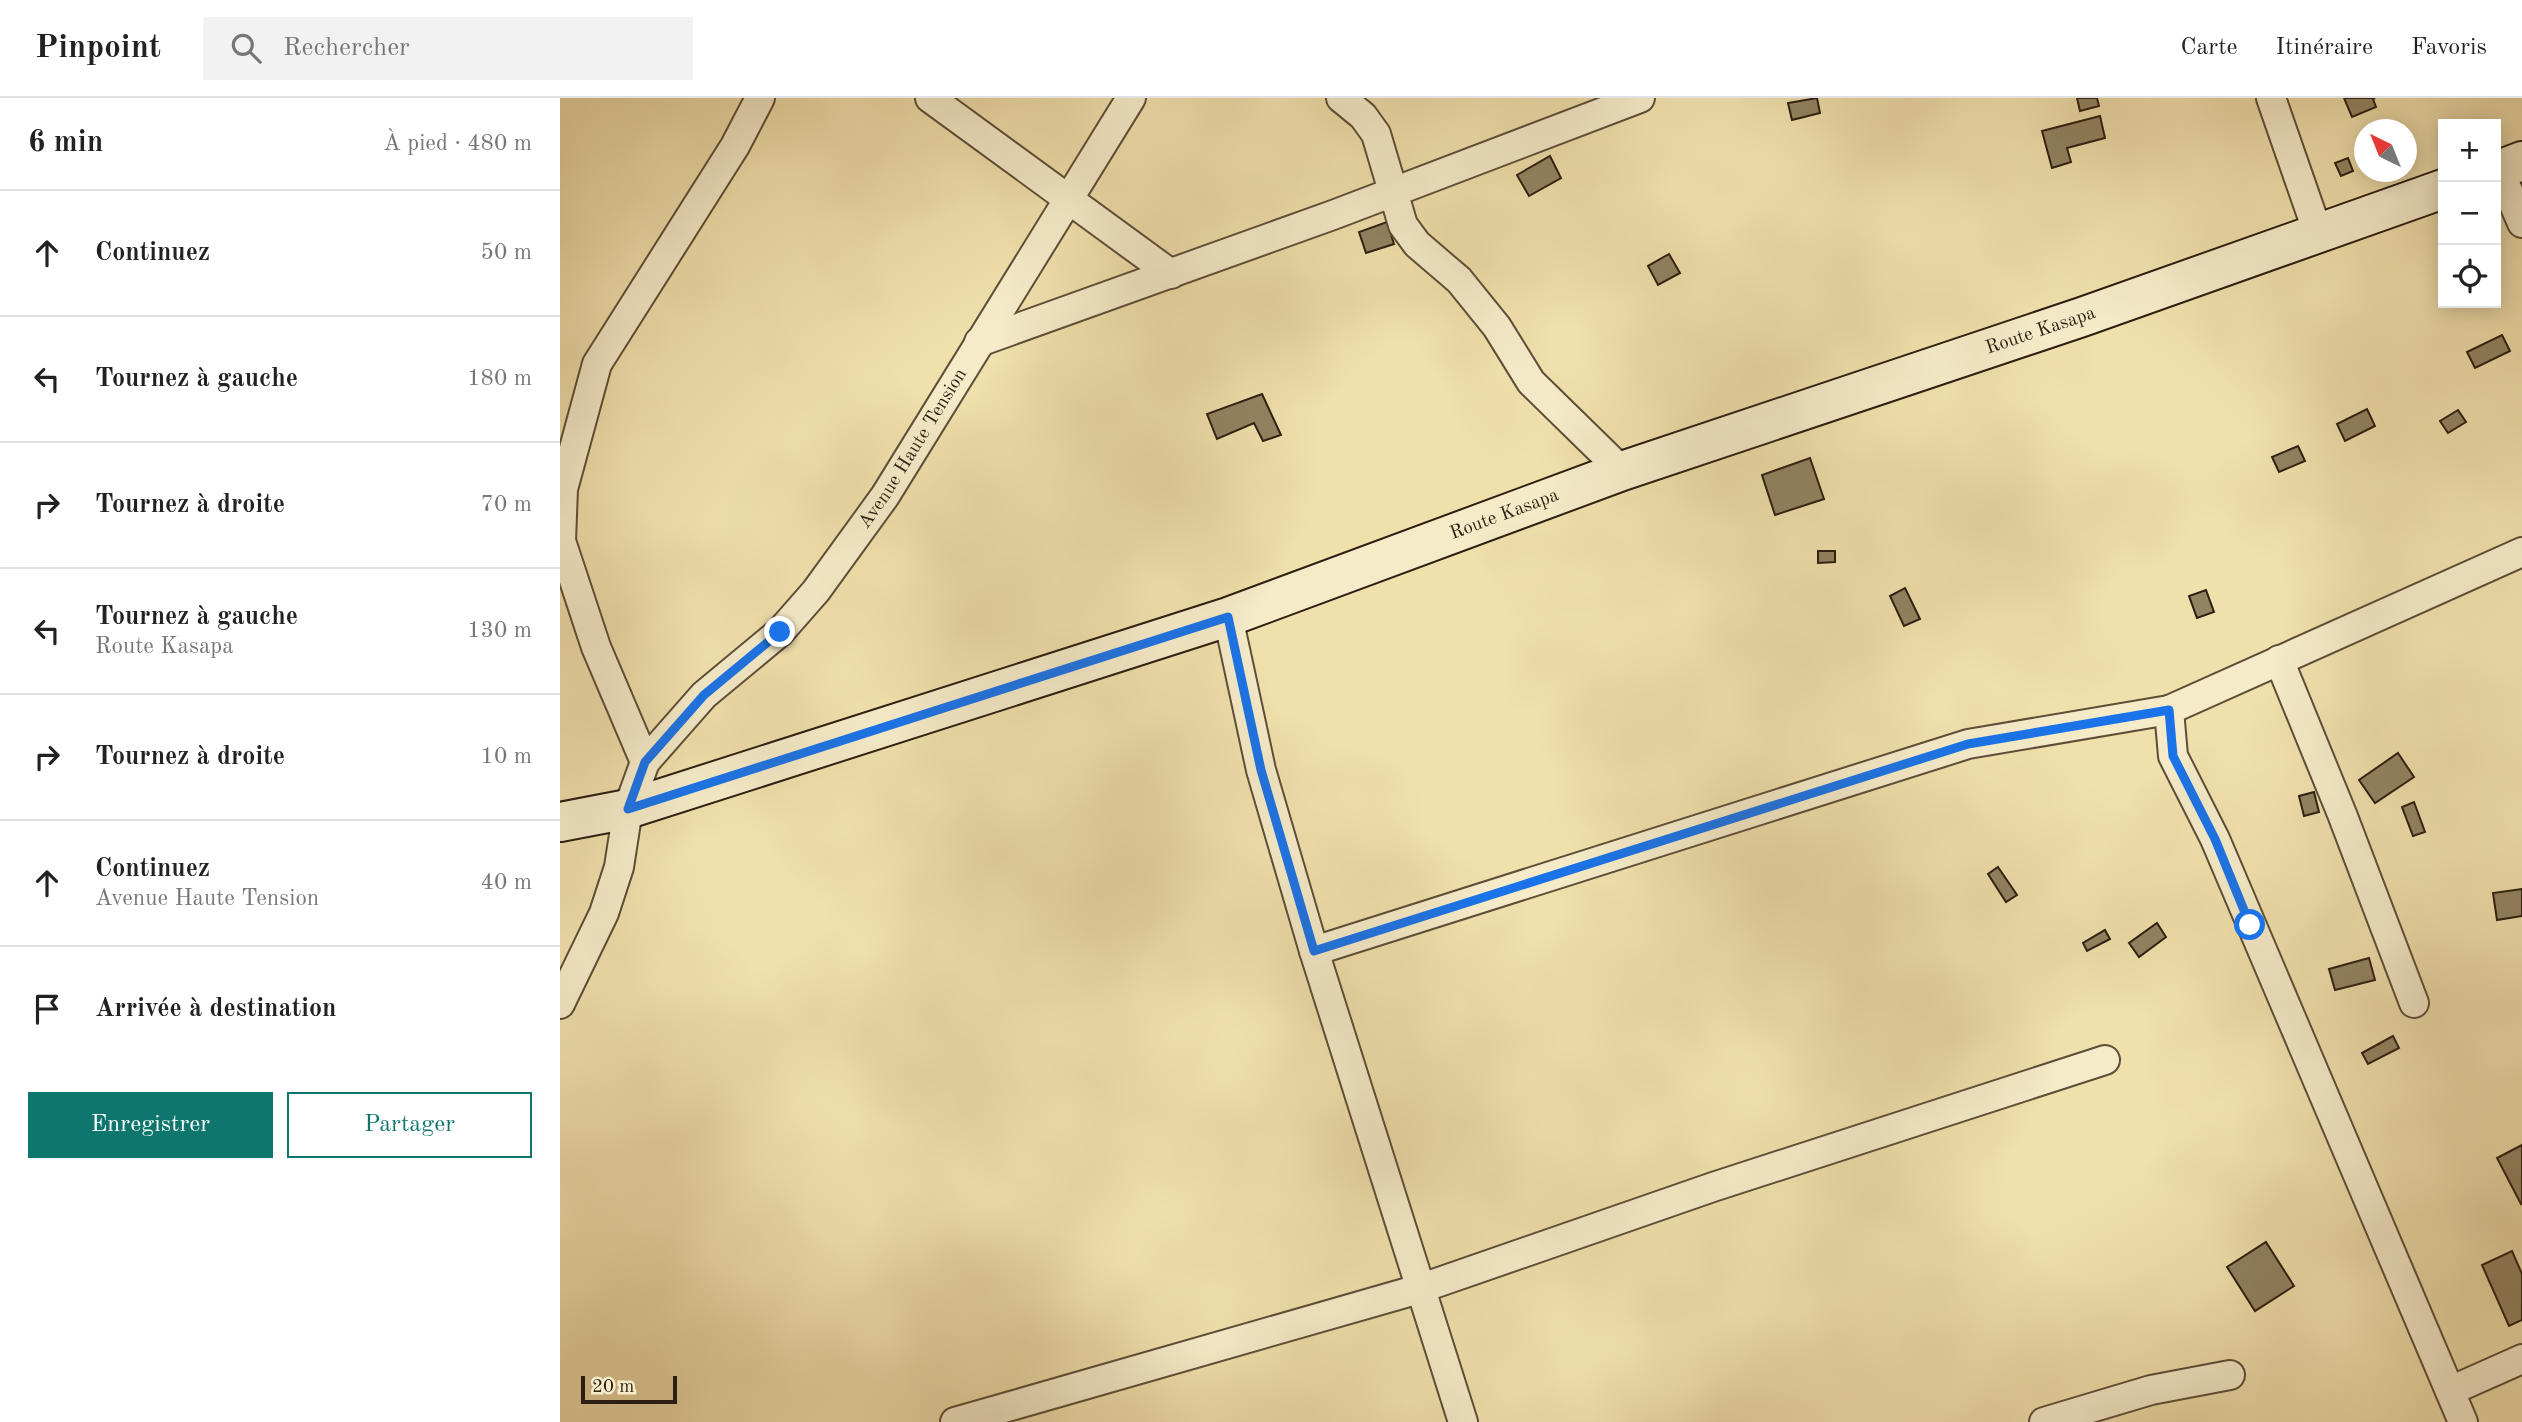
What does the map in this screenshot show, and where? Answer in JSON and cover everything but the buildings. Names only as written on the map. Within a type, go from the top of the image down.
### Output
[{"type":"main road","name":"Route Kasapa","points":[[560,822],[628,809],[1228,617],[1622,471],[2070,322],[2438,191]]},
{"type":"street","points":[[560,1004],[604,913],[619,867],[628,809],[645,762],[596,646],[561,541],[563,489],[597,364],[735,146],[760,98]]},
{"type":"street","points":[[930,98],[1171,274]]},
{"type":"street","name":"Avenue Haute Tension","points":[[645,762],[704,695],[780,632],[816,591],[885,496],[1131,98]]},
{"type":"street","points":[[1341,98],[1363,116],[1376,134],[1403,225],[1417,244],[1459,280],[1497,327],[1531,382],[1622,471]]},
{"type":"street","points":[[979,342],[1171,274],[1640,98]]},
{"type":"street","points":[[2271,98],[2318,233]]},
{"type":"street","points":[[2506,167],[2522,223]]},
{"type":"street","points":[[1314,951],[1968,744],[2169,710],[2522,552]]},
{"type":"street","points":[[1228,617],[1261,770],[1314,951],[1463,1422]]},
{"type":"street","points":[[2279,660],[2342,814],[2414,1003]]},
{"type":"street","points":[[2169,710],[2173,756],[2215,839],[2463,1422]]},
{"type":"street","points":[[955,1422],[1419,1289],[1713,1187],[2105,1060]]},
{"type":"street","points":[[2450,1391],[2522,1359]]},
{"type":"street","points":[[2044,1422],[2151,1390],[2230,1374]]},
{"type":"route","points":[[780,632],[704,695],[645,762],[628,809],[1228,617],[1261,770],[1314,951],[1968,744],[2169,710],[2173,756],[2215,839],[2250,925]]}]
